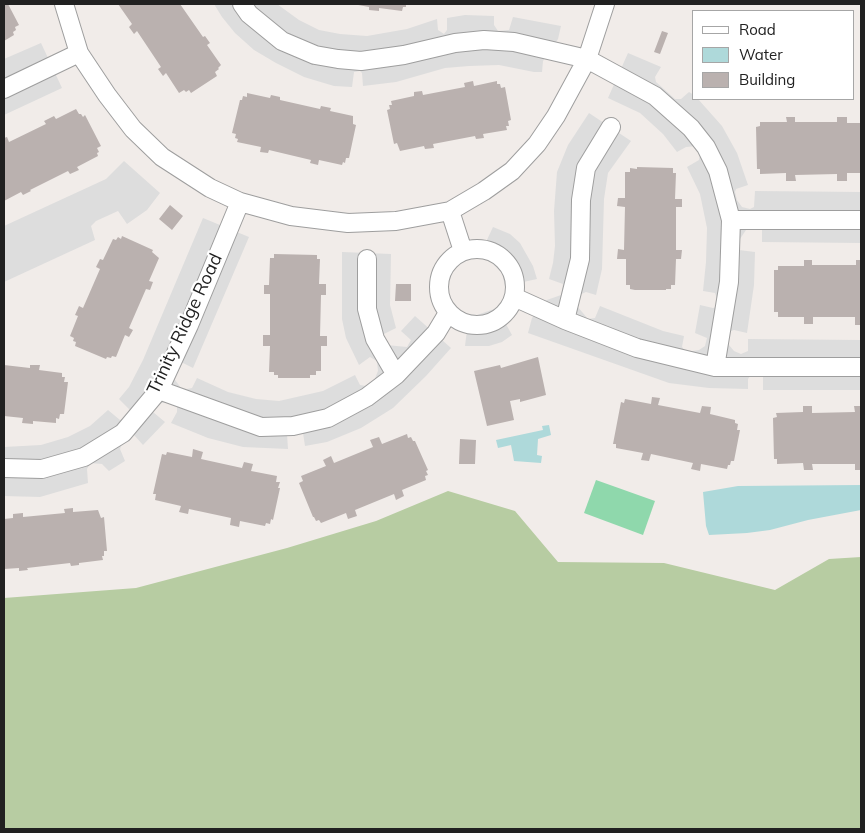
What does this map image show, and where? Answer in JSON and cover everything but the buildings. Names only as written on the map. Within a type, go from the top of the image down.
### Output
[{"type":"street","points":[[64,4],[79,53],[107,96],[133,129],[162,157],[210,188],[240,202],[291,216],[348,223],[396,220],[450,211],[484,191],[512,171],[537,144],[556,116],[587,59],[605,4]]},
{"type":"street","points":[[242,4],[249,14],[282,41],[315,55],[361,61],[404,55],[455,43],[484,40],[514,42],[587,59],[655,96],[692,128],[706,147],[718,172],[731,220],[729,282],[715,367]]},
{"type":"street","points":[[4,89],[79,53]]},
{"type":"street","points":[[565,320],[580,259],[581,200],[586,168],[611,127]]},
{"type":"street","name":"Trinity Ridge Road","points":[[4,468],[42,469],[84,457],[124,433],[159,390],[189,325],[240,202]]},
{"type":"street","points":[[450,211],[463,251]]},
{"type":"street","points":[[731,220],[861,220]]},
{"type":"street","points":[[487,250],[498,255],[507,263],[513,273],[516,285],[514,297],[510,308],[492,322],[480,325],[468,324],[457,320],[448,313],[438,290],[439,278],[444,267],[452,257],[463,251],[487,250]]},
{"type":"street","points":[[367,259],[367,309],[375,339],[396,375]]},
{"type":"street","points":[[514,297],[565,320],[637,348],[715,367],[861,367]]},
{"type":"street","points":[[159,390],[261,427],[294,426],[328,418],[367,397],[396,375],[436,333],[448,313]]},
{"type":"green space","points":[[596,480],[655,501],[643,535],[584,513]]},
{"type":"green space","points":[[448,491],[515,511],[558,562],[664,563],[775,590],[829,559],[861,557],[861,829],[4,829],[4,598],[136,588],[287,548],[376,521]]},
{"type":"shaded area","points":[[214,4],[277,4],[299,20],[319,30],[367,36],[407,29],[437,19],[438,30],[444,34],[447,30],[447,18],[465,15],[494,16],[494,25],[498,31],[509,30],[513,17],[561,26],[558,39],[543,61],[542,72],[499,65],[469,66],[445,68],[396,82],[363,86],[362,73],[360,71],[354,72],[352,87],[334,86],[304,77],[254,50],[235,33]]},
{"type":"shaded area","points":[[41,43],[62,88],[4,115],[4,59]]},
{"type":"shaded area","points":[[628,53],[661,67],[655,77],[656,82],[675,99],[681,99],[689,92],[692,94],[692,100],[699,100],[722,126],[737,153],[748,185],[736,189],[735,192],[737,200],[742,207],[750,209],[754,207],[755,191],[861,192],[861,243],[762,242],[762,227],[755,226],[746,230],[738,242],[739,250],[755,252],[754,285],[747,333],[734,330],[728,334],[729,345],[734,351],[741,354],[748,351],[748,339],[861,340],[861,390],[763,390],[763,376],[750,376],[748,379],[748,389],[709,388],[669,383],[528,333],[532,318],[544,301],[561,295],[563,284],[549,279],[555,246],[554,211],[557,172],[568,145],[589,113],[631,141],[608,173],[604,199],[602,269],[596,295],[586,292],[577,296],[577,306],[588,319],[595,318],[600,306],[663,331],[684,336],[682,347],[686,352],[699,350],[705,346],[707,338],[695,333],[700,305],[713,308],[716,307],[718,302],[715,293],[703,291],[707,228],[700,194],[687,167],[699,160],[700,154],[697,146],[686,147],[677,152],[663,134],[640,113],[608,98]]},
{"type":"shaded area","points":[[124,161],[160,193],[147,210],[127,224],[118,211],[96,221],[91,226],[95,240],[4,282],[4,226],[106,179]]},
{"type":"shaded area","points":[[203,218],[249,237],[193,368],[181,362],[174,373],[175,380],[181,388],[192,388],[197,378],[228,392],[256,399],[279,401],[323,391],[355,375],[360,385],[366,386],[374,381],[378,371],[377,361],[370,357],[359,365],[346,338],[342,319],[342,252],[391,254],[390,305],[396,328],[384,334],[386,345],[407,347],[411,340],[401,331],[415,316],[451,348],[393,408],[361,428],[327,442],[305,446],[303,433],[294,432],[287,434],[288,449],[243,447],[208,438],[171,423],[177,412],[177,407],[174,403],[167,402],[157,404],[153,412],[165,422],[143,445],[134,435],[128,435],[120,449],[125,461],[109,471],[102,464],[90,463],[87,469],[88,483],[40,497],[4,496],[4,447],[41,445],[68,437],[90,426],[108,410],[120,420],[127,417],[130,410],[119,399],[129,387],[143,360]]},
{"type":"shaded area","points":[[493,227],[510,234],[520,243],[533,266],[537,279],[505,286],[502,273],[489,260],[479,257]]},
{"type":"shaded area","points":[[497,308],[512,335],[502,342],[489,346],[465,346],[469,314],[477,315]]},
{"type":"water","points":[[549,425],[551,435],[538,439],[537,455],[542,456],[541,463],[514,461],[511,445],[498,448],[496,440],[543,430],[542,426]]},
{"type":"water","points":[[861,485],[861,510],[808,520],[770,530],[747,533],[709,535],[706,526],[703,492],[738,486]]}]
